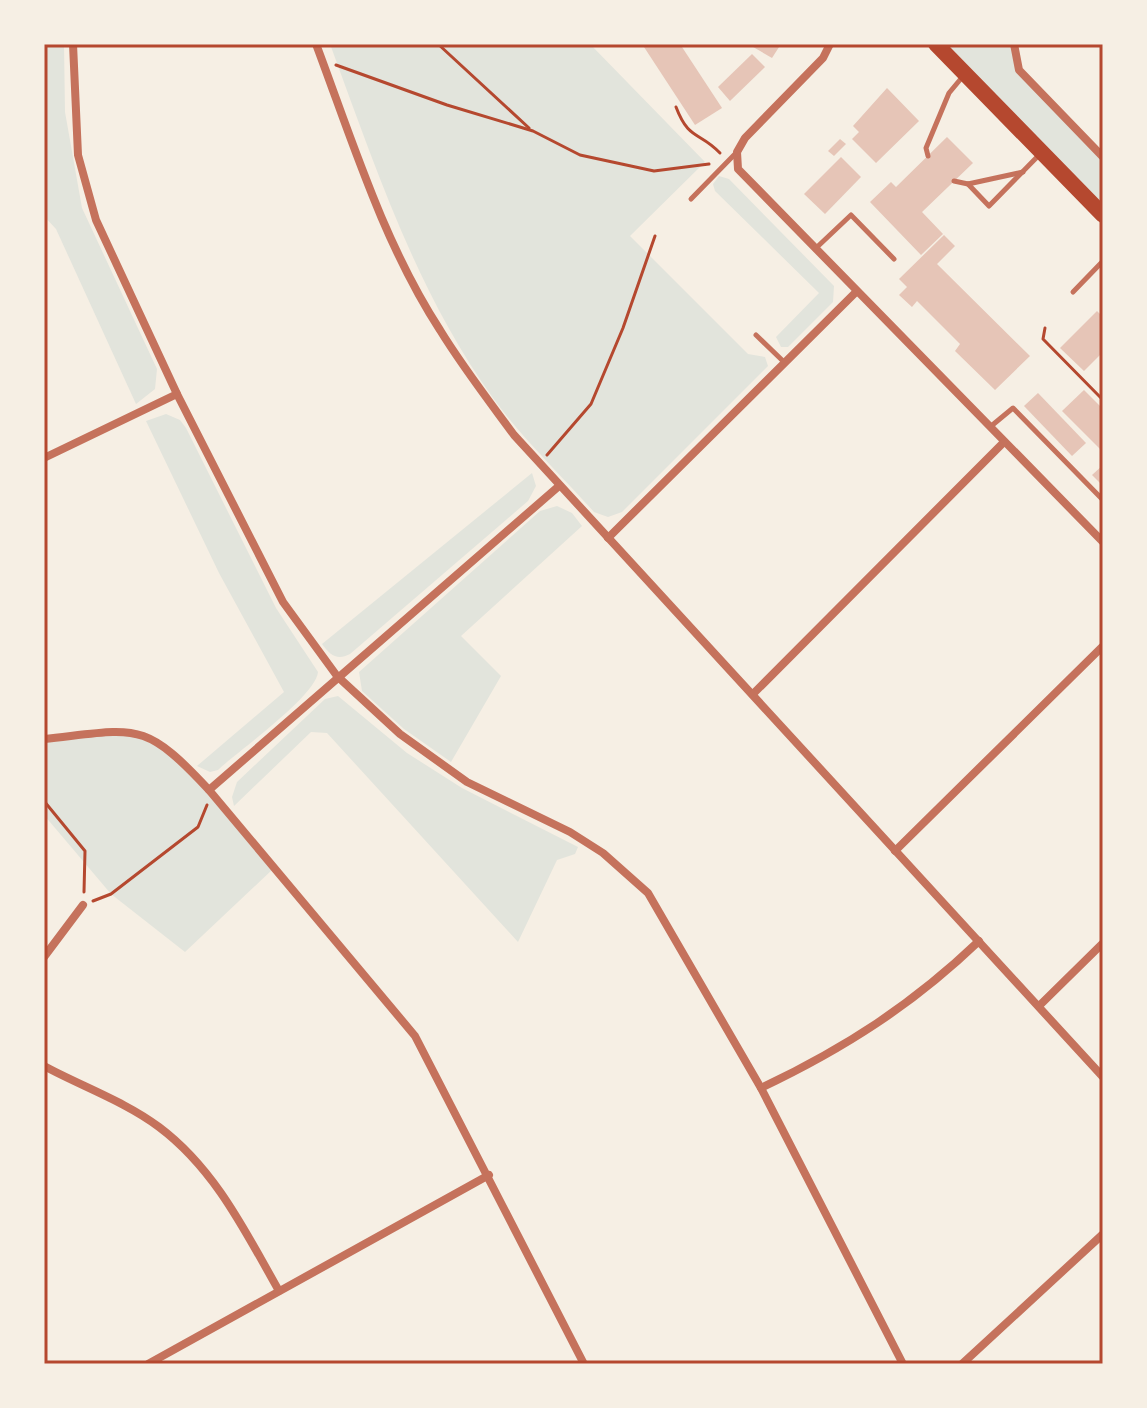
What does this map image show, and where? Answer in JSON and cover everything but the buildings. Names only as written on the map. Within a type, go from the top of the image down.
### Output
[{"type":"main road","points":[[936,44],[1103,215]]},
{"type":"street","points":[[73,44],[74,118],[88,196],[106,245],[177,394],[283,602],[337,676],[400,734],[447,769],[570,832],[631,876],[663,913],[761,1088],[903,1364]]},
{"type":"street","points":[[316,44],[375,198],[439,329],[506,424],[559,486],[1103,1077]]},
{"type":"street","points":[[830,44],[823,58],[745,138],[737,152],[738,169],[1103,542]]},
{"type":"street","points":[[1014,44],[1019,70],[1103,157]]},
{"type":"street","points":[[608,538],[856,292]]},
{"type":"street","points":[[44,458],[177,394]]},
{"type":"street","points":[[753,694],[1004,442]]},
{"type":"street","points":[[209,790],[559,486]]},
{"type":"street","points":[[895,851],[1103,646]]},
{"type":"street","points":[[44,739],[128,732],[145,735],[174,752],[209,790],[403,1017],[489,1175],[584,1364]]},
{"type":"street","points":[[44,957],[83,905]]},
{"type":"street","points":[[761,1088],[824,1058],[894,1015],[979,941]]},
{"type":"street","points":[[1039,1006],[1103,943]]},
{"type":"street","points":[[44,1066],[147,1119],[201,1165],[279,1291]]},
{"type":"street","points":[[148,1364],[489,1175]]},
{"type":"street","points":[[962,1364],[1103,1234]]},
{"type":"lane","points":[[928,156],[926,148],[949,93],[964,74]]},
{"type":"lane","points":[[691,199],[737,152]]},
{"type":"lane","points":[[968,184],[989,206],[1040,153]]},
{"type":"lane","points":[[954,181],[968,184],[1023,172]]},
{"type":"lane","points":[[815,250],[851,215],[894,259]]},
{"type":"lane","points":[[1073,292],[1103,261]]},
{"type":"lane","points":[[756,335],[785,363]]},
{"type":"lane","points":[[990,427],[1013,408],[1103,500]]},
{"type":"path","points":[[438,44],[533,131]]},
{"type":"path","points":[[323,61],[354,69],[447,105],[533,131],[580,155],[654,171],[729,161]]},
{"type":"path","points":[[676,107],[683,125],[693,137],[713,145],[729,161]]},
{"type":"path","points":[[539,463],[591,404],[623,328],[655,236]]},
{"type":"path","points":[[1045,328],[1043,339],[1103,400]]},
{"type":"path","points":[[44,801],[85,851],[83,905],[111,894],[198,827],[206,809],[209,790]]},
{"type":"shaded area","points":[[44,44],[64,44],[65,112],[82,208],[157,369],[155,389],[136,404],[56,229],[44,216]]},
{"type":"shaded area","points":[[330,44],[590,44],[705,162],[630,236],[748,354],[765,357],[768,366],[622,512],[608,517],[594,512],[516,427],[466,357],[419,271]]},
{"type":"shaded area","points":[[936,44],[1014,44],[1019,70],[1103,157],[1103,215]]},
{"type":"shaded area","points":[[719,176],[729,179],[834,286],[833,302],[788,347],[781,347],[776,337],[819,293],[715,191],[713,184]]},
{"type":"shaded area","points":[[166,414],[180,420],[186,428],[276,608],[318,672],[314,682],[291,709],[218,770],[210,772],[197,766],[284,692],[219,573],[146,421]]},
{"type":"shaded area","points":[[532,473],[536,486],[528,501],[350,654],[338,657],[325,648],[322,644]]},
{"type":"shaded area","points":[[557,506],[572,513],[582,526],[461,636],[501,676],[451,762],[404,729],[362,691],[359,672],[540,511]]},
{"type":"shaded area","points":[[338,696],[407,753],[462,788],[578,847],[575,854],[557,860],[518,942],[327,733],[311,732],[234,806],[232,797],[237,782],[325,699]]},
{"type":"shaded area","points":[[129,733],[168,748],[273,869],[185,952],[111,894],[44,815],[44,741]]}]
